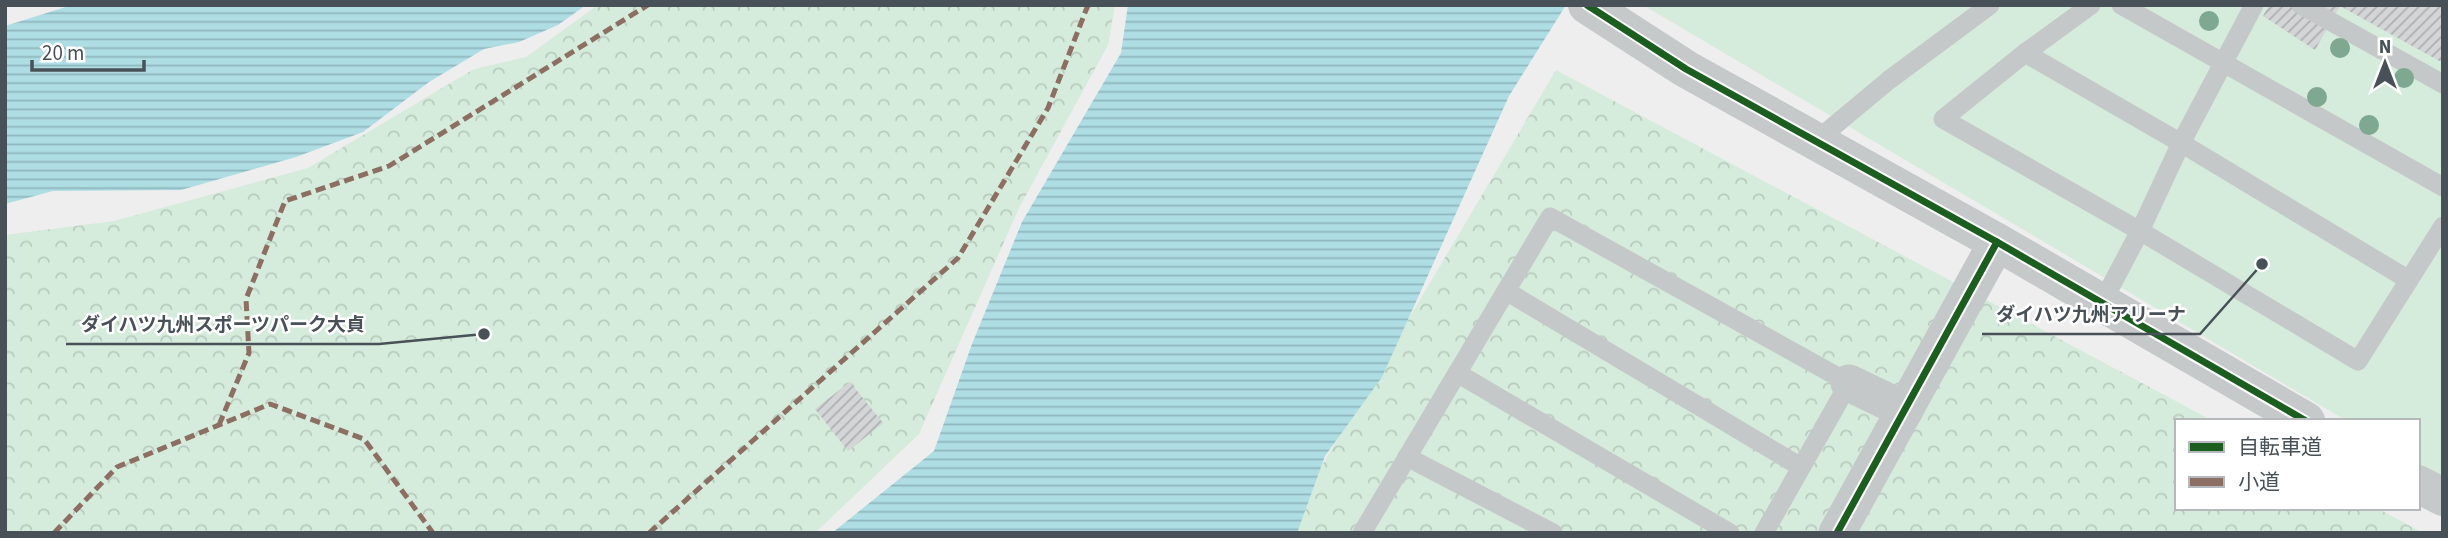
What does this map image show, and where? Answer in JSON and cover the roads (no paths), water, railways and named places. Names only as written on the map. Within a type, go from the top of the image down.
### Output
[{"type":"street","points":[[1587,6],[1686,69],[1997,242],[2303,419]]},
{"type":"street","points":[[1837,533],[1997,242]]},
{"type":"street","points":[[1849,383],[1905,410]]},
{"type":"street","points":[[2420,485],[2443,497]]},
{"type":"lane","points":[[1816,141],[1889,80],[1990,5]]},
{"type":"lane","points":[[2091,5],[2025,53],[1943,119],[2140,231],[2358,361],[2443,226]]},
{"type":"lane","points":[[2121,5],[2443,187]]},
{"type":"lane","points":[[2102,303],[2140,231],[2181,143],[2254,5]]},
{"type":"lane","points":[[2301,5],[2443,84]]},
{"type":"lane","points":[[2025,53],[2409,280]]},
{"type":"lane","points":[[1362,533],[1550,217],[1849,383],[1763,533]]},
{"type":"lane","points":[[1506,291],[1801,467]]},
{"type":"lane","points":[[1457,373],[1730,533]]},
{"type":"lane","points":[[1407,457],[1553,533]]},
{"type":"water","points":[[72,5],[586,5],[558,25],[519,42],[484,49],[429,82],[363,132],[296,157],[181,190],[53,191],[5,204],[5,26]]},
{"type":"water","points":[[1128,5],[1566,5],[1509,96],[1382,377],[1325,456],[1297,533],[832,533],[934,451],[972,344],[1022,222],[1121,53]]},
{"type":"place","name":"ダイハツ九州アリーナ","points":[[2262,264]]},
{"type":"place","name":"ダイハツ九州スポーツパーク大貞","points":[[484,334]]}]
